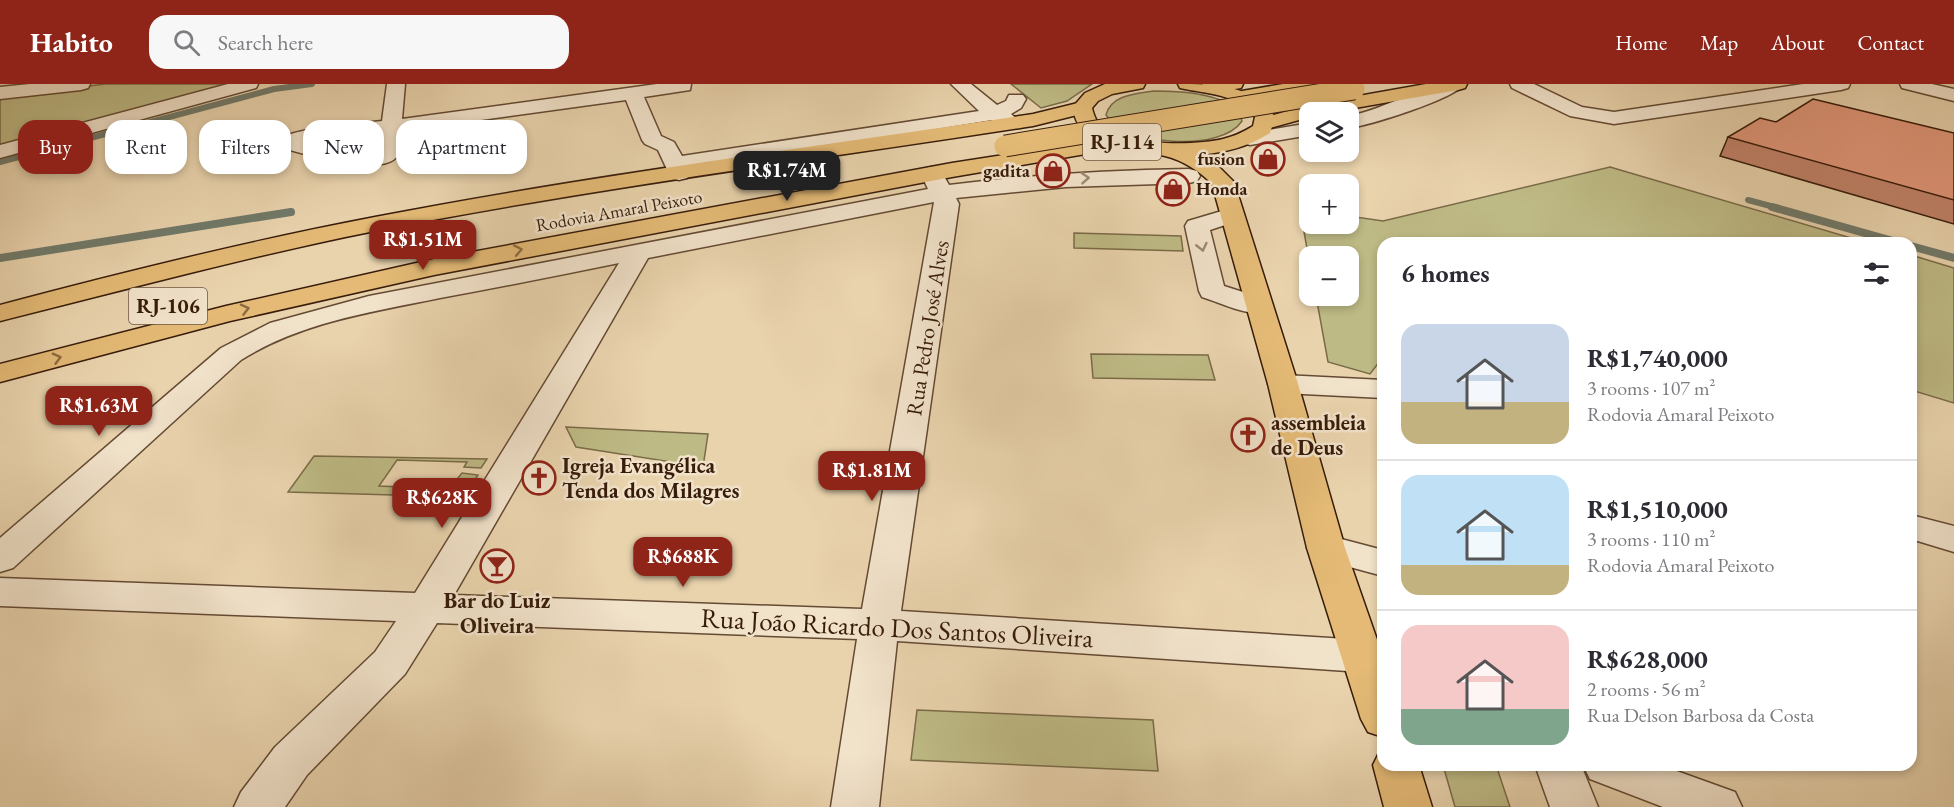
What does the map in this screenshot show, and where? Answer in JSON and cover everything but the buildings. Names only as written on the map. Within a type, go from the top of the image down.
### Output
[{"type":"main road","name":"RJ-114","points":[[1111,84],[1088,102],[1085,122],[1125,142],[1165,149],[1209,149],[1250,139]]},
{"type":"main road","name":"RJ-114","points":[[1088,102],[1115,87],[1136,84]]},
{"type":"main road","points":[[1187,84],[1234,84]]},
{"type":"main road","name":"Rodovia Amaral Peixoto","points":[[0,328],[213,275],[461,223],[643,190],[1321,84]]},
{"type":"main road","name":"Rodovia Amaral Peixoto","points":[[0,350],[210,295],[467,240],[744,188],[991,134],[1387,84]]},
{"type":"main road","points":[[1377,699],[1326,548],[1283,384],[1228,199],[1225,172],[1232,158],[1258,134],[1266,123],[1313,110],[1456,84]]},
{"type":"main road","points":[[1199,85],[1238,95],[1256,106],[1265,117],[1266,123]]},
{"type":"main road","points":[[0,373],[226,314],[356,283],[613,232],[937,183],[991,134],[1016,122],[1051,117],[1088,102]]},
{"type":"main road","points":[[0,313],[154,273],[364,226],[498,202],[674,151],[739,164],[868,145],[991,134],[1125,142]]},
{"type":"main road","name":"RJ-114","points":[[1165,149],[1206,166],[1228,199]]},
{"type":"main road","points":[[1398,771],[1408,807]]},
{"type":"street","points":[[0,93],[81,84]]},
{"type":"street","points":[[0,152],[249,84]]},
{"type":"street","points":[[396,84],[391,126],[388,153],[380,158],[366,160],[286,143],[300,138],[391,126],[602,91],[642,92],[683,86]]},
{"type":"street","points":[[999,84],[1036,112],[1051,117]]},
{"type":"street","points":[[1359,121],[1413,101],[1435,96],[1456,84]]},
{"type":"street","points":[[1519,84],[1577,112],[1614,118],[1840,84]]},
{"type":"street","points":[[1908,84],[1954,94]]},
{"type":"street","points":[[952,87],[991,134]]},
{"type":"street","points":[[642,92],[652,140],[674,151],[762,151],[833,140],[991,134],[1062,158],[1113,160],[1150,165],[1189,176],[1216,189],[1228,199]]},
{"type":"street","points":[[991,134],[1016,99]]},
{"type":"street","points":[[1250,139],[1299,131]]},
{"type":"street","points":[[833,140],[868,145]]},
{"type":"street","points":[[739,164],[762,151]]},
{"type":"street","points":[[0,559],[222,362],[252,339],[287,326],[369,304],[639,252],[937,183],[1024,183],[1089,178],[1189,176]]},
{"type":"street","name":"Rua Pedro José Alves","points":[[855,807],[879,625],[947,204],[937,183]]},
{"type":"street","points":[[258,807],[291,761],[390,663],[427,607],[639,252]]},
{"type":"street","points":[[1283,384],[1377,389]]},
{"type":"street","points":[[1917,529],[1954,539]]},
{"type":"street","points":[[1326,548],[1377,561]]},
{"type":"street","name":"Rua João Ricardo Dos Santos Oliveira","points":[[0,592],[879,625],[1362,656]]},
{"type":"street","points":[[1560,771],[1574,807]]},
{"type":"street","points":[[1622,771],[1718,807]]},
{"type":"shaded area","points":[[106,84],[237,84],[93,123],[93,120],[18,120],[18,143],[0,148],[0,96]]},
{"type":"shaded area","points":[[1011,84],[1092,84],[1067,101],[1041,108]]},
{"type":"shaded area","points":[[1153,91],[1190,93],[1217,99],[1229,104],[1237,111],[1242,121],[1231,131],[1215,138],[1174,141],[1152,139],[1133,133],[1117,125],[1106,115],[1118,99]]},
{"type":"shaded area","points":[[1610,167],[1848,237],[1377,237],[1377,365],[1370,374],[1328,362],[1318,306],[1359,306],[1359,246],[1307,246],[1304,234],[1359,234],[1359,217],[1383,221]]},
{"type":"shaded area","points":[[1074,233],[1181,236],[1183,251],[1074,248]]},
{"type":"shaded area","points":[[1917,257],[1954,268],[1954,403],[1917,392]]},
{"type":"shaded area","points":[[1091,354],[1208,355],[1215,380],[1093,378]]},
{"type":"shaded area","points":[[566,427],[708,434],[703,467],[576,447]]},
{"type":"shaded area","points":[[314,456],[487,459],[481,468],[464,467],[467,462],[397,460],[379,486],[449,489],[462,473],[478,475],[464,497],[288,492]]},
{"type":"shaded area","points":[[917,710],[1153,720],[1158,771],[911,760]]},
{"type":"shaded area","points":[[1445,771],[1498,771],[1510,807],[1455,807]]},
{"type":"waterway","points":[[0,162],[274,89],[312,84]]},
{"type":"waterway","points":[[1748,200],[1778,208]]},
{"type":"waterway","points":[[1772,207],[1879,237]]},
{"type":"waterway","points":[[0,258],[291,212]]},
{"type":"waterway","points":[[1917,248],[1954,258]]},
{"type":"place","name":"fusion","points":[[1268,159]]},
{"type":"place","name":"gadita","points":[[1053,171]]},
{"type":"place","name":"Honda","points":[[1173,189]]},
{"type":"place","name":"assembleia de Deus","points":[[1248,435]]},
{"type":"place","name":"Igreja Evangélica Tenda dos Milagres","points":[[539,478]]},
{"type":"place","name":"Bar do Luiz Oliveira","points":[[497,566]]}]
